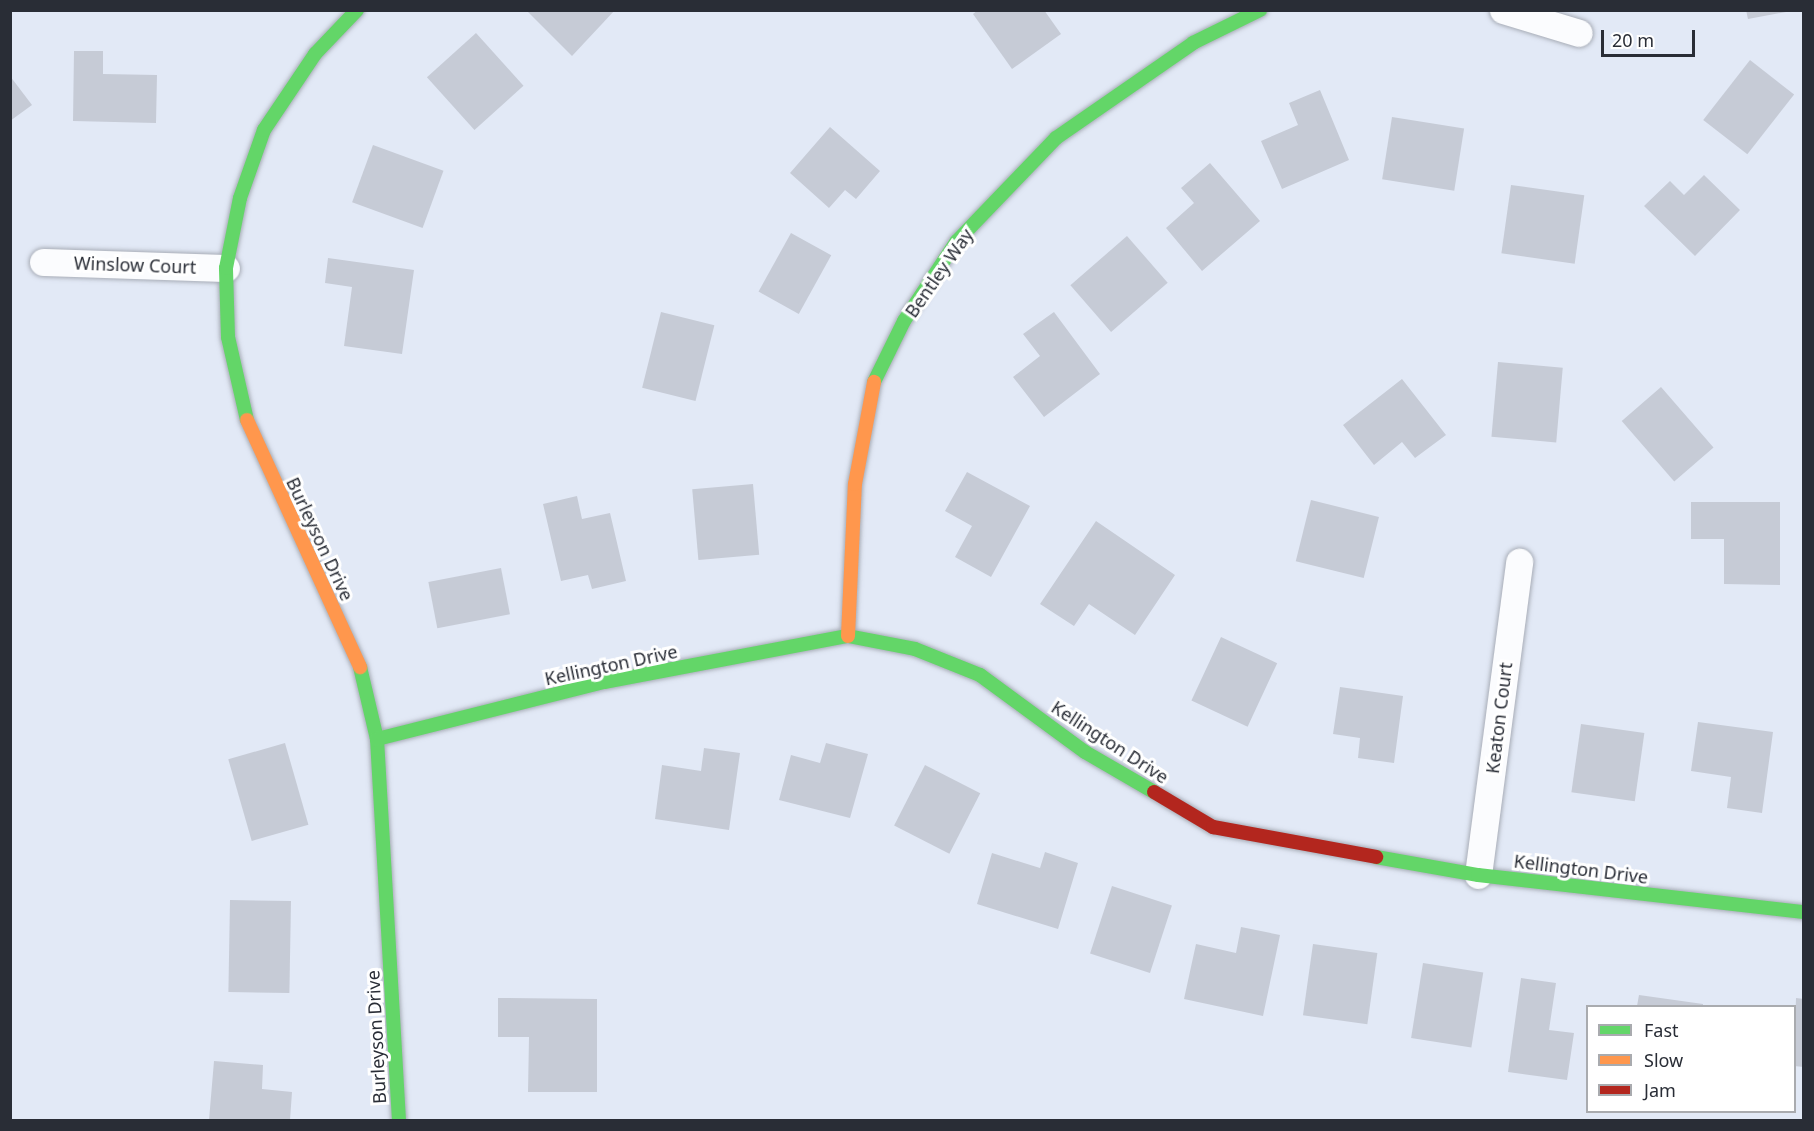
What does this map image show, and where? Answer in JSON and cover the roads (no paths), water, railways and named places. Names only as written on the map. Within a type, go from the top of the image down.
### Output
[{"type":"street","name":"Burleyson Drive","points":[[357,10],[315,54],[264,130],[240,198],[226,268],[228,337],[249,430],[360,667],[377,739],[399,1120]]},
{"type":"street","name":"Bentley Way","points":[[848,636],[855,484],[872,385],[918,301],[957,241],[1056,138],[1193,43],[1260,10]]},
{"type":"street","points":[[1503,10],[1579,33]]},
{"type":"street","name":"Winslow Court","points":[[43,262],[226,268]]},
{"type":"street","name":"Keaton Court","points":[[1478,875],[1519,562]]},
{"type":"street","name":"Kellington Drive","points":[[377,739],[604,682],[848,636],[915,649],[980,675],[1085,752],[1213,826],[1478,875],[1803,912]]}]
